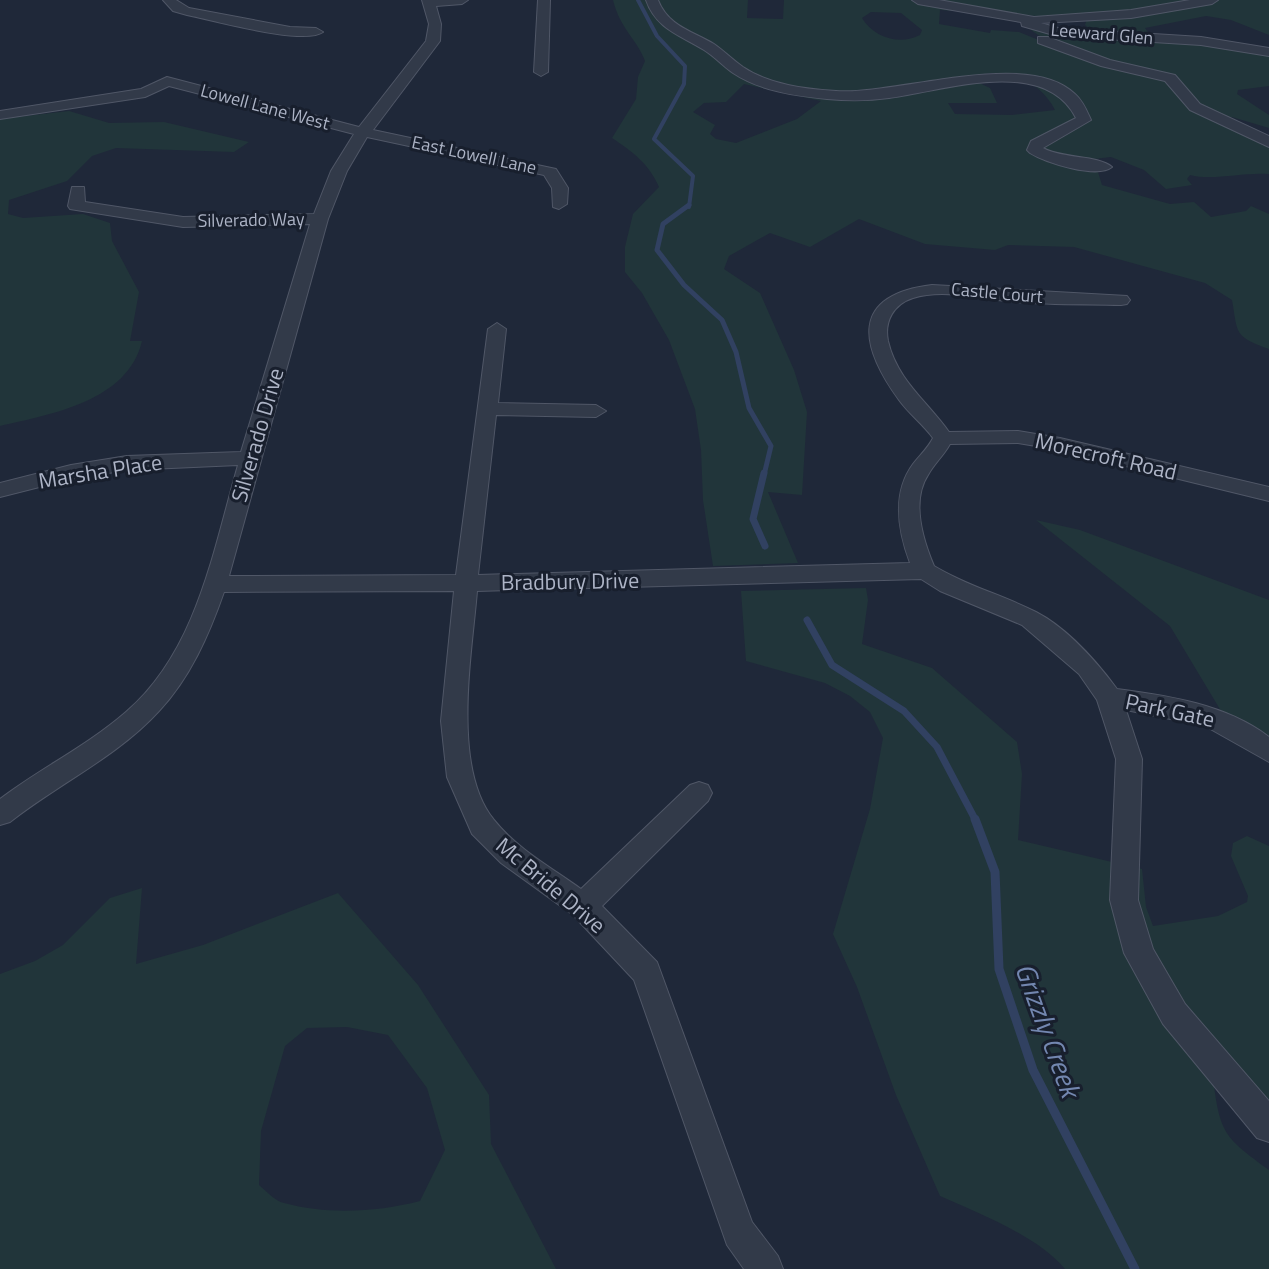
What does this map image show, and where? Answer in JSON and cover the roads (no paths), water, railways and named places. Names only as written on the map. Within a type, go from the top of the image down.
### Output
[{"type":"street","points":[[169,0],[177,8],[187,11],[290,31],[316,32]]},
{"type":"street","points":[[429,2],[462,0]]},
{"type":"street","points":[[541,72],[544,0]]},
{"type":"street","points":[[652,0],[667,26],[709,47],[742,72],[808,92],[841,97],[882,95],[975,77],[1019,79],[1054,87],[1070,96],[1084,120],[1036,144],[1035,150],[1042,155],[1097,166],[1064,171],[1042,168]]},
{"type":"street","points":[[918,0],[1029,22],[1023,29],[1040,39],[1106,63],[1170,78],[1195,107],[1269,142]]},
{"type":"street","name":"Leeward Glen","points":[[1029,22],[1131,14],[1212,0]]},
{"type":"street","name":"Silverado Drive","points":[[0,814],[151,705],[178,671],[192,645],[215,584],[320,219],[339,171],[363,132],[433,41],[435,24],[429,2]]},
{"type":"street","name":"Leeward Glen","points":[[1029,22],[1057,32],[1201,41],[1269,52]]},
{"type":"street","name":"Lowell Lane West","points":[[0,115],[145,93],[167,81],[363,132]]},
{"type":"street","name":"East Lowell Lane","points":[[363,132],[550,172],[560,188],[559,204]]},
{"type":"street","name":"Silverado Way","points":[[78,190],[76,206],[183,222],[320,219]]},
{"type":"street","name":"Castle Court","points":[[943,438],[931,419],[911,402],[893,374],[878,338],[879,321],[891,304],[906,294],[927,288],[961,289],[1014,297],[1121,300]]},
{"type":"street","name":"Mc Bride Drive","points":[[497,329],[466,583],[454,721],[460,777],[482,826],[511,855],[583,906],[646,972],[739,1233],[765,1269]]},
{"type":"street","points":[[486,409],[596,411]]},
{"type":"street","name":"Morecroft Road","points":[[943,438],[1018,437],[1060,444],[1269,494]]},
{"type":"street","points":[[943,438],[937,454],[920,469],[913,486],[910,508],[914,548],[925,571],[948,585],[1030,619],[1088,667],[1109,698],[1129,759],[1124,900],[1139,953],[1174,1014],[1269,1126]]},
{"type":"street","name":"Marsha Place","points":[[0,490],[71,472],[127,463],[250,458]]},
{"type":"street","name":"Bradbury Drive","points":[[215,584],[466,583],[925,571]]},
{"type":"street","name":"Park Gate","points":[[1109,698],[1150,703],[1226,722],[1256,739],[1269,752]]},
{"type":"street","points":[[583,906],[699,793]]},
{"type":"waterway","name":"Grizzly Creek","points":[[638,0],[657,36],[685,66],[684,84],[654,139],[693,176],[689,207]]},
{"type":"waterway","name":"Grizzly Creek","points":[[689,205],[663,224],[657,250],[684,285],[722,320],[736,352],[749,408],[771,446],[764,475]]},
{"type":"waterway","name":"Grizzly Creek","points":[[764,473],[753,519],[765,546]]},
{"type":"waterway","name":"Grizzly Creek","points":[[807,620],[832,665],[904,711],[937,747],[975,819]]},
{"type":"waterway","name":"Grizzly Creek","points":[[975,819],[995,872],[999,969],[1033,1070],[1135,1269]]}]
